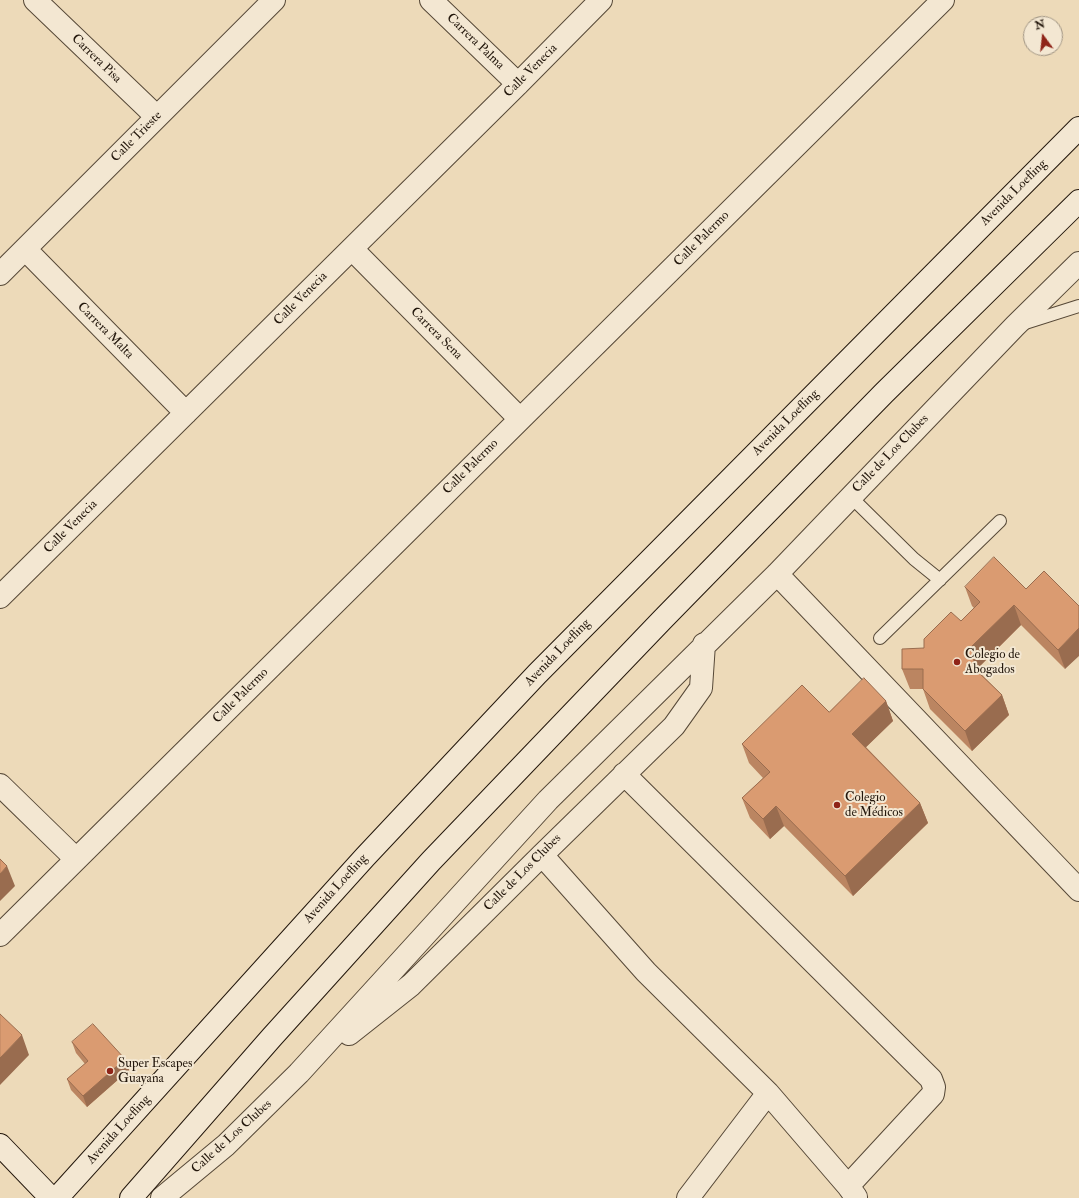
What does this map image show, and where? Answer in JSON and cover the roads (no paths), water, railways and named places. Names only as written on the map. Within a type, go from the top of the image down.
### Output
[{"type":"street","name":"Carrera Pisa","points":[[35,0],[157,117]]},
{"type":"street","name":"Calle Trieste","points":[[0,274],[274,0]]},
{"type":"street","name":"Carrera Palma","points":[[431,0],[518,84]]},
{"type":"street","name":"Calle Venecia","points":[[0,597],[518,84],[600,0]]},
{"type":"street","name":"Calle Palermo","points":[[0,935],[943,0]]},
{"type":"street","name":"Avenida Loefling","points":[[57,1198],[365,857],[537,674],[1079,128]]},
{"type":"street","points":[[131,1198],[272,1037],[437,855],[668,614],[867,410],[1079,201]]},
{"type":"street","name":"Carrera Sena","points":[[352,249],[520,420]]},
{"type":"street","name":"Carrera Malta","points":[[25,250],[186,413]]},
{"type":"street","name":"Calle de Los Clubes","points":[[162,1198],[226,1145],[300,1073],[548,800],[776,574],[1015,326],[1079,263]]},
{"type":"street","points":[[776,574],[1079,890]]},
{"type":"street","name":"Calle de Los Clubes","points":[[300,1073],[411,985],[542,854],[674,726],[701,688],[704,644]]},
{"type":"street","points":[[542,854],[646,972],[768,1093],[852,1192],[933,1094],[934,1087],[931,1079],[624,774]]},
{"type":"street","points":[[0,785],[76,859]]},
{"type":"street","points":[[688,1198],[768,1093]]},
{"type":"street","points":[[0,1145],[51,1198]]},
{"type":"lane","points":[[1015,326],[1079,306]]},
{"type":"lane","points":[[850,496],[914,559],[940,580]]},
{"type":"lane","points":[[880,638],[1000,521]]},
{"type":"place","name":"Colegio de Abogados","points":[[957,662]]},
{"type":"place","name":"Colegio de Médicos","points":[[837,805]]},
{"type":"place","name":"Super Escapes Guayana","points":[[110,1071]]}]
